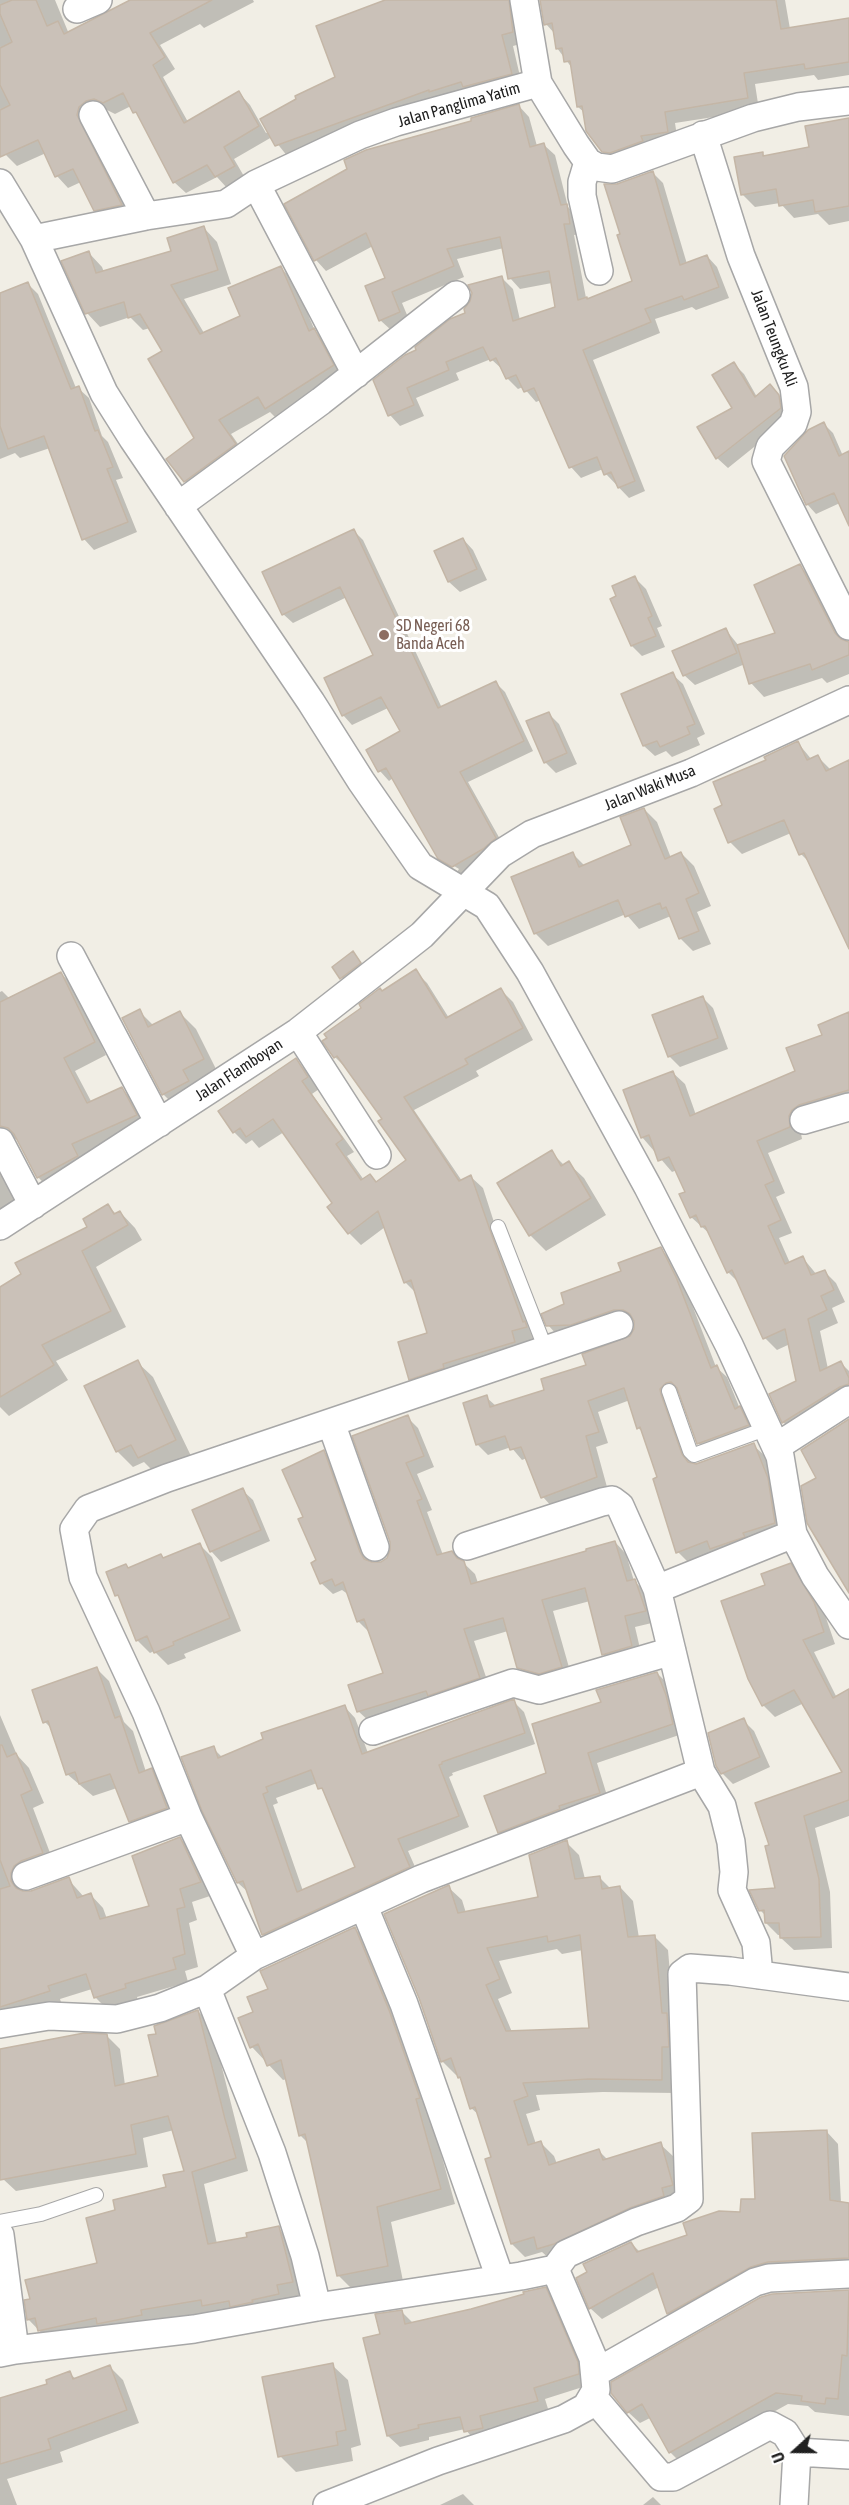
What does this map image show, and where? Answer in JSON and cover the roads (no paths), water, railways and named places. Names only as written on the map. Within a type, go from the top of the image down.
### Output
[{"type":"street","points":[[524,0],[538,83]]},
{"type":"street","name":"Jalan Panglima Yatim","points":[[34,239],[146,216],[226,204],[256,184],[330,147],[396,122],[538,83],[588,162]]},
{"type":"street","points":[[599,271],[582,196],[582,182],[588,162],[597,167],[612,169],[753,118],[786,110],[849,101]]},
{"type":"street","points":[[93,115],[146,216]]},
{"type":"street","name":"Jalan Teungku Ali","points":[[703,135],[741,256],[794,387],[797,412],[793,424],[770,447],[766,460],[849,626]]},
{"type":"street","points":[[0,183],[34,239],[104,393],[414,858],[420,866],[487,906],[530,972],[689,1266],[772,1438],[781,1463],[793,1534],[815,1576],[849,1625]]},
{"type":"street","points":[[256,184],[356,374]]},
{"type":"street","points":[[178,506],[356,374],[456,295]]},
{"type":"street","name":"Jalan Waki Musa","points":[[462,893],[500,854],[532,834],[691,773],[849,700]]},
{"type":"street","name":"Jalan Flamboyan","points":[[0,1226],[298,1032],[422,935],[462,893]]},
{"type":"street","points":[[71,956],[159,1124]]},
{"type":"street","points":[[298,1032],[377,1155]]},
{"type":"street","points":[[804,1120],[849,1107]]},
{"type":"street","points":[[0,1142],[33,1205]]},
{"type":"street","points":[[254,1956],[188,1817],[146,1712],[83,1577],[74,1529],[88,1509],[167,1478],[619,1325]]},
{"type":"street","points":[[772,1438],[849,1400]]},
{"type":"street","points":[[331,1423],[375,1547]]},
{"type":"street","points":[[467,1546],[602,1502],[612,1500],[620,1506],[657,1589],[701,1772],[722,1806],[731,1842],[734,1872],[732,1890],[756,1943],[759,1975]]},
{"type":"street","points":[[657,1589],[793,1534]]},
{"type":"street","points":[[373,1731],[513,1683],[539,1690],[672,1651]]},
{"type":"street","points":[[0,2024],[49,2016],[117,2019],[160,2007],[207,1989],[254,1956],[421,1879],[701,1772]]},
{"type":"street","points":[[26,1876],[188,1817]]},
{"type":"street","points":[[364,1907],[412,2026],[500,2278]]},
{"type":"street","points":[[0,2235],[8,2351],[194,2330],[317,2307],[555,2269],[566,2254],[636,2222],[677,2208],[689,2199],[682,1974],[690,1968],[730,1971],[849,1987]]},
{"type":"street","points":[[207,1989],[272,2153],[306,2256],[317,2307]]},
{"type":"street","points":[[327,2505],[438,2461],[564,2419],[586,2407],[594,2385],[593,2358],[555,2269]]},
{"type":"street","points":[[594,2385],[755,2282],[770,2278],[849,2274]]},
{"type":"street","points":[[594,2385],[661,2478],[673,2478],[770,2425],[785,2433],[797,2452],[794,2505]]},
{"type":"street","points":[[797,2452],[849,2455]]},
{"type":"lane","points":[[498,1227],[546,1350]]},
{"type":"lane","points":[[669,1391],[690,1451],[694,1455],[772,1438]]},
{"type":"lane","points":[[0,2222],[41,2214],[96,2194]]},
{"type":"place","name":"SD Negeri 68 Banda Aceh","points":[[384,635]]}]
